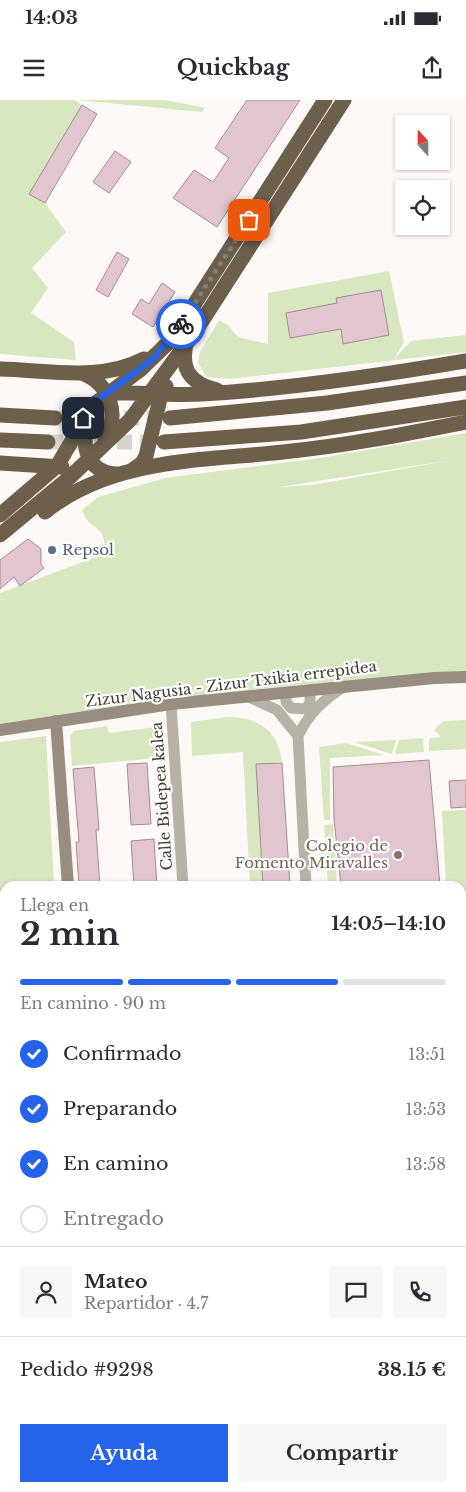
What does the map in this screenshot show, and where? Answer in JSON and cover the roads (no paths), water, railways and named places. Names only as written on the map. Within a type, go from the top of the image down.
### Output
[{"type":"highway","points":[[0,515],[57,466],[83,418],[103,396],[140,370],[172,339],[324,103]]},
{"type":"highway","points":[[0,535],[38,505],[95,455],[154,394],[340,106]]},
{"type":"highway","points":[[0,369],[82,373],[107,372],[127,367],[146,358],[172,339]]},
{"type":"highway","points":[[186,344],[184,358],[189,372],[196,382],[202,386],[231,392]]},
{"type":"highway","points":[[103,396],[231,392],[363,378],[466,361]]},
{"type":"highway","points":[[0,463],[75,466],[95,455],[112,426],[112,410],[96,380],[82,373]]},
{"type":"highway","points":[[170,418],[317,404],[466,382]]},
{"type":"highway","points":[[103,396],[85,432],[85,448],[95,455],[104,472],[128,472],[142,463],[148,450],[154,394]]},
{"type":"highway","points":[[164,442],[301,432],[466,407]]},
{"type":"highway","points":[[0,415],[55,418]]},
{"type":"highway","points":[[0,546],[58,501],[93,484],[128,472],[179,462],[284,452],[370,440],[466,422]]},
{"type":"highway","points":[[0,440],[48,442]]},
{"type":"street","name":"Zizur Nagusia - Zizur Txikia errepidea","points":[[0,730],[171,704],[249,696],[310,697],[345,686],[434,678],[466,678]]},
{"type":"street","points":[[306,881],[298,736],[308,716],[324,701],[345,686]]},
{"type":"street","points":[[249,696],[277,710],[298,736]]},
{"type":"street","points":[[286,697],[291,708],[298,710],[306,709],[310,697]]},
{"type":"street","points":[[286,697],[290,724]]},
{"type":"street","points":[[308,716],[310,697]]},
{"type":"street","name":"Calle Bidepea kalea","points":[[171,704],[183,881]]},
{"type":"street","points":[[56,721],[68,881]]},
{"type":"tunnel","points":[[55,418],[168,418]]},
{"type":"tunnel","points":[[48,442],[161,442]]},
{"type":"place","name":"Repsol","points":[[52,550]]},
{"type":"place","name":"Colegio de Fomento Miravalles","points":[[398,855]]}]
